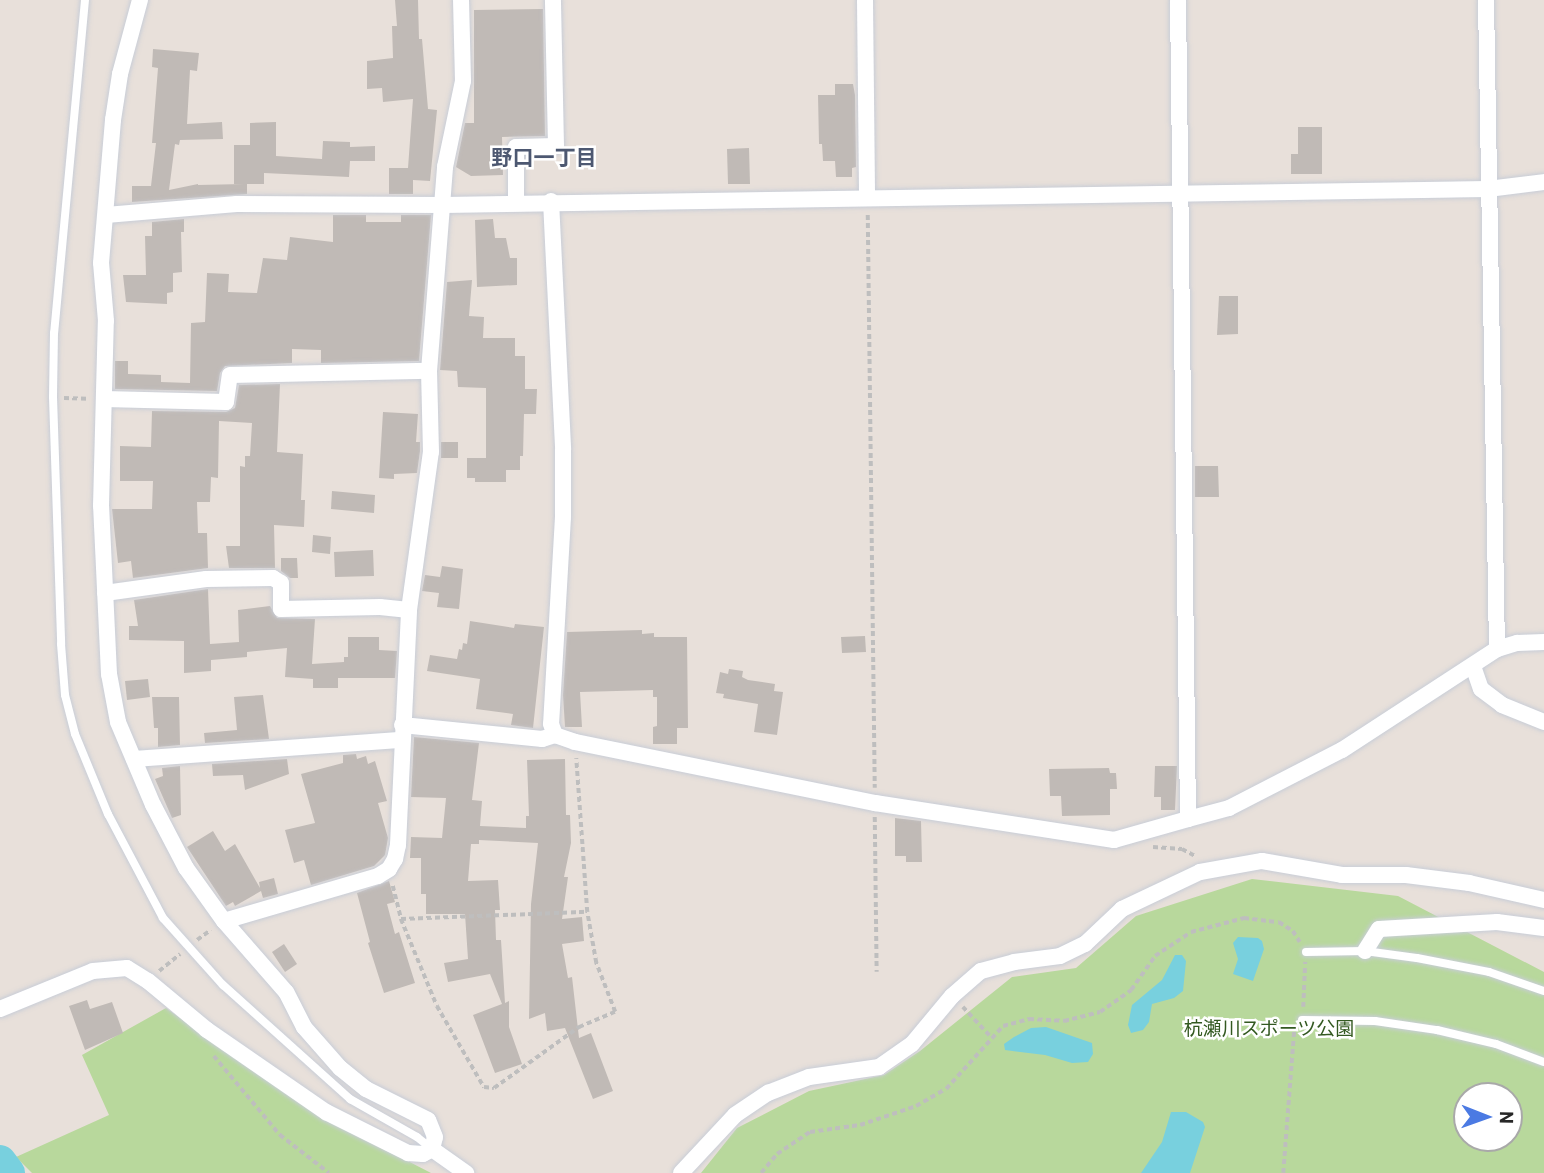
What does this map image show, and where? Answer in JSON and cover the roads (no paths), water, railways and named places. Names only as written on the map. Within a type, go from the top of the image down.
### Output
[{"type":"street","points":[[0,1009],[93,971],[127,968],[148,981],[217,1038],[326,1112],[408,1153],[423,1154],[432,1149],[435,1137],[428,1120],[366,1088],[340,1068],[304,1027],[286,992],[223,921],[187,868],[153,805],[118,722],[109,674],[101,506],[106,321],[101,263],[120,74],[140,0]]},
{"type":"street","points":[[223,921],[378,876],[389,869],[398,845],[409,610],[431,452],[429,371],[445,167],[461,101],[461,0]]},
{"type":"street","points":[[516,201],[516,147],[556,146],[553,0]]},
{"type":"street","points":[[865,0],[867,197]]},
{"type":"street","points":[[1178,0],[1182,505],[1188,819]]},
{"type":"street","points":[[1486,0],[1497,649]]},
{"type":"street","points":[[106,215],[237,204],[443,205],[516,201],[1488,189],[1544,182]]},
{"type":"street","points":[[551,201],[563,450],[563,517],[551,724],[555,735]]},
{"type":"street","points":[[104,399],[226,402],[230,375],[429,371]]},
{"type":"street","points":[[105,593],[206,579],[274,578],[281,583],[281,609],[380,607],[409,610]]},
{"type":"street","points":[[134,760],[402,732],[542,739],[555,735],[575,742],[875,803],[1114,840],[1229,808],[1342,750],[1497,649],[1517,643],[1544,642]]},
{"type":"street","points":[[1474,666],[1481,689],[1502,705],[1544,722]]},
{"type":"street","points":[[681,1173],[735,1115],[768,1093],[809,1077],[879,1067],[912,1044],[952,996],[981,971],[1014,962],[1060,956],[1085,944],[1122,909],[1200,872],[1262,860],[1342,875],[1418,877],[1469,883],[1544,900]]},
{"type":"street","points":[[1365,951],[1379,929],[1497,922],[1544,928]]},
{"type":"street","points":[[432,1149],[466,1173]]},
{"type":"lane","points":[[85,0],[54,332],[53,397],[65,695],[75,734],[108,814],[163,918],[223,985],[349,1099],[417,1137],[432,1149]]},
{"type":"lane","points":[[1306,952],[1365,951],[1489,972],[1544,991]]},
{"type":"lane","points":[[1302,1020],[1375,1021],[1437,1030],[1496,1044],[1544,1062]]},
{"type":"water","points":[[1238,937],[1258,938],[1262,941],[1264,949],[1253,981],[1233,974],[1238,959],[1233,943]]},
{"type":"water","points":[[1175,955],[1182,955],[1186,961],[1183,991],[1174,998],[1152,1004],[1149,1022],[1143,1030],[1131,1033],[1128,1025],[1132,1005],[1162,980]]},
{"type":"water","points":[[1046,1027],[1092,1043],[1093,1054],[1088,1062],[1072,1063],[1045,1055],[1005,1050],[1004,1044],[1014,1037],[1031,1028]]},
{"type":"water","points":[[1171,1112],[1186,1112],[1203,1122],[1205,1127],[1190,1173],[1141,1173],[1162,1142]]},
{"type":"waterway","points":[[0,1161],[9,1173]]},
{"type":"district","name":"野口一丁目","points":[[544,157]]},
{"type":"park label","name":"杭瀬川スポーツ公園","points":[[1269,1028]]}]
